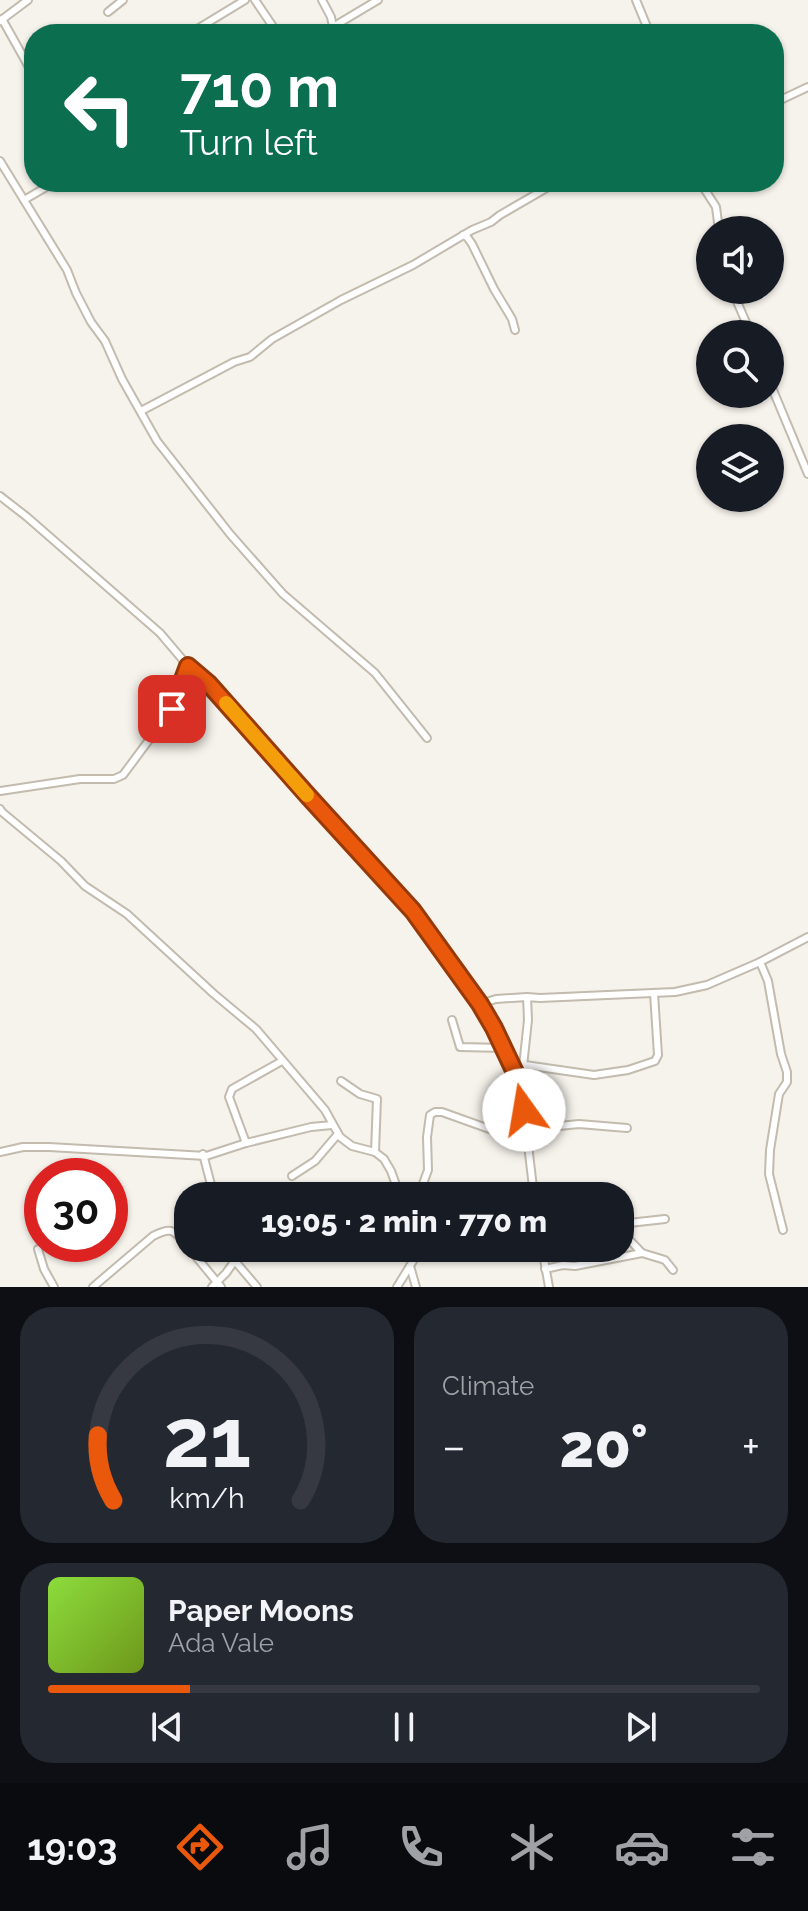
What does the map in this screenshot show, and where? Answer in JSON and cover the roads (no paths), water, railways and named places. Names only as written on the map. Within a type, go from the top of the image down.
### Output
[{"type":"street","points":[[24,59],[1,20],[28,0]]},
{"type":"street","points":[[108,12],[123,0]]},
{"type":"street","points":[[205,24],[245,0]]},
{"type":"street","points":[[255,0],[271,24]]},
{"type":"street","points":[[322,0],[332,24]]},
{"type":"street","points":[[338,24],[378,0]]},
{"type":"street","points":[[636,0],[646,24]]},
{"type":"street","points":[[784,98],[808,87]]},
{"type":"street","points":[[0,161],[67,270],[91,322],[105,341],[122,379],[157,441],[283,594],[375,673],[427,738]]},
{"type":"street","points":[[24,200],[38,192]]},
{"type":"street","points":[[141,411],[234,362],[250,357],[272,339],[341,300],[413,265],[540,192]]},
{"type":"street","points":[[706,192],[716,207],[717,216]]},
{"type":"street","points":[[463,235],[472,244],[515,330]]},
{"type":"street","points":[[780,408],[808,474]]},
{"type":"street","points":[[0,496],[160,633],[413,911],[480,1004],[505,1048],[521,1085],[532,1182]]},
{"type":"street","points":[[0,791],[80,779],[114,779],[123,775],[172,709],[188,666]]},
{"type":"street","points":[[0,809],[61,861],[85,886],[127,914],[256,1029],[325,1110],[338,1134],[352,1146],[375,1152],[384,1159],[395,1182]]},
{"type":"street","points":[[480,1004],[496,999],[527,997],[675,992],[707,985],[808,937]]},
{"type":"street","points":[[760,962],[768,981],[787,1072],[787,1082],[779,1094],[769,1174],[783,1230]]},
{"type":"street","points":[[525,1065],[594,1075],[628,1070],[655,1061],[658,1055],[654,993]]},
{"type":"street","points":[[521,1085],[525,1065],[527,997]]},
{"type":"street","points":[[452,1020],[460,1047],[505,1048]]},
{"type":"street","points":[[246,1143],[230,1093],[282,1061]]},
{"type":"street","points":[[341,1081],[360,1094],[377,1099],[375,1152]]},
{"type":"street","points":[[424,1182],[428,1170],[427,1128],[432,1113],[442,1112],[495,1131],[527,1134],[539,1128],[579,1124],[627,1128]]},
{"type":"street","points":[[0,1152],[23,1147],[49,1147],[206,1156],[311,1127],[332,1125]]},
{"type":"street","points":[[292,1176],[315,1161],[338,1134]]},
{"type":"street","points":[[203,1154],[210,1182]]},
{"type":"street","points":[[634,1224],[665,1219]]},
{"type":"street","points":[[93,1287],[153,1236],[167,1229],[174,1231]]},
{"type":"street","points":[[634,1243],[642,1253]]},
{"type":"street","points":[[545,1269],[642,1253],[665,1260],[673,1270]]},
{"type":"street","points":[[42,1262],[54,1287]]},
{"type":"street","points":[[199,1262],[217,1286],[233,1262]]},
{"type":"street","points":[[236,1262],[257,1287]]},
{"type":"street","points":[[397,1287],[412,1262]]},
{"type":"street","points":[[544,1262],[549,1287]]},
{"type":"street","points":[[410,1266],[416,1287]]},
{"type":"street","points":[[542,1287],[547,1278]]}]
